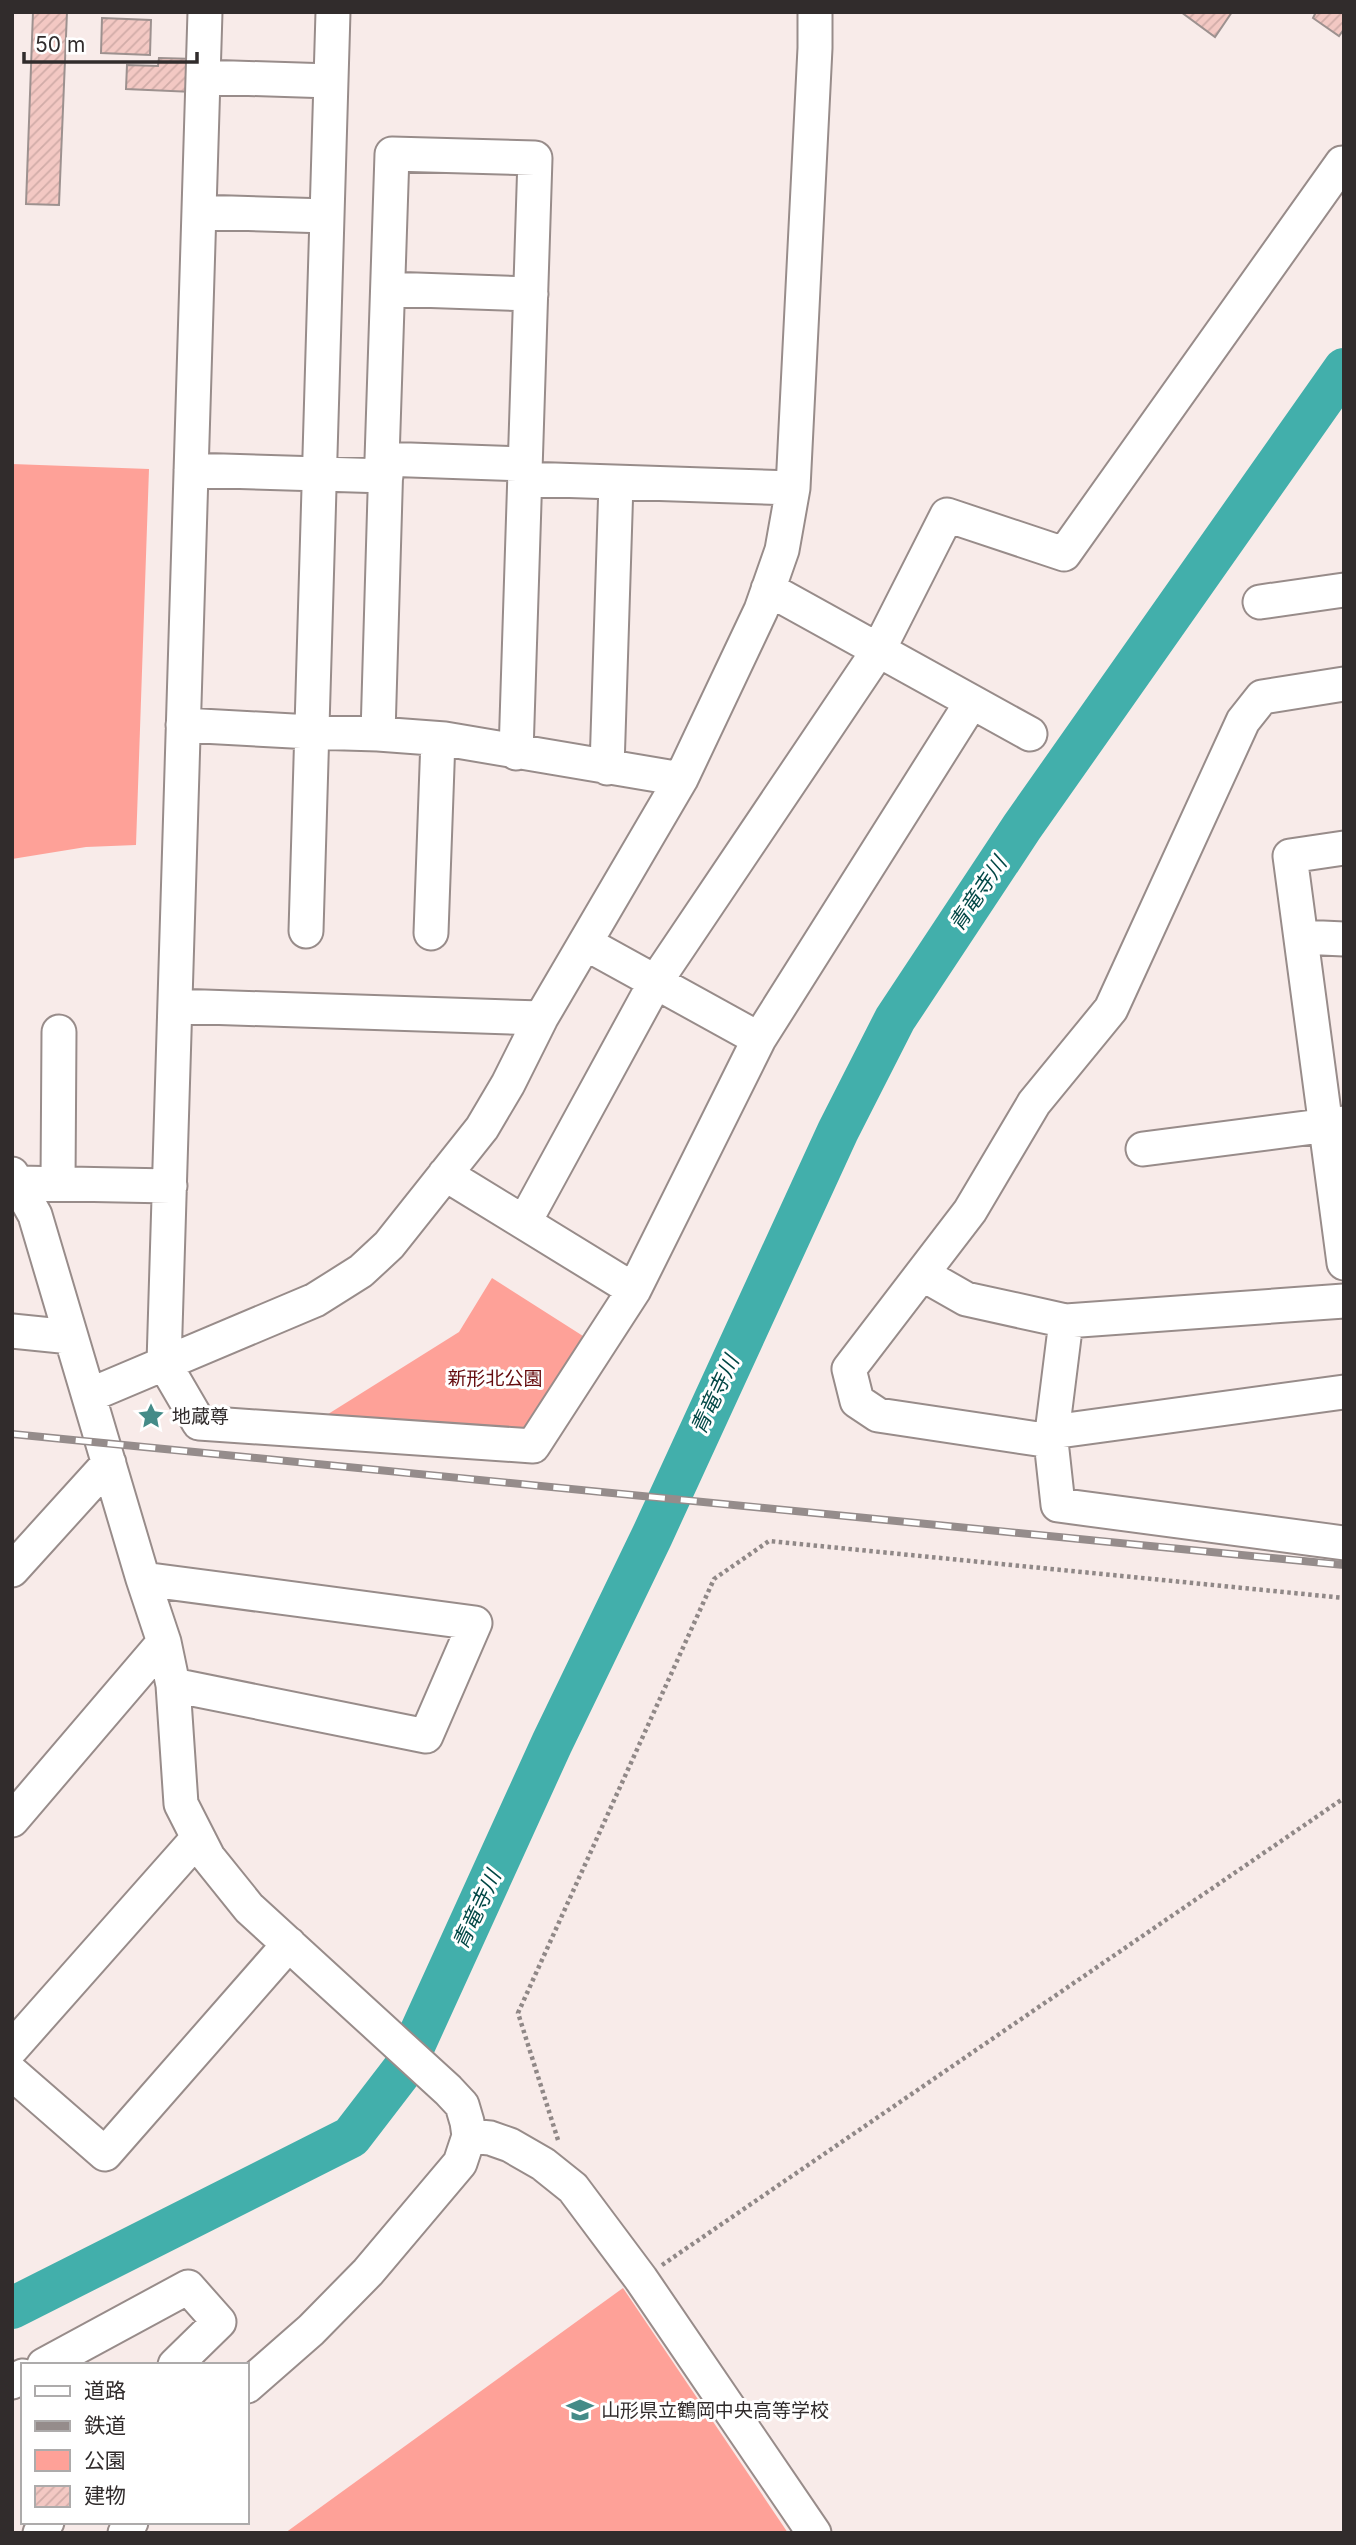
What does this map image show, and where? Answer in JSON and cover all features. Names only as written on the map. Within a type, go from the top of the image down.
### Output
[{"type":"street","points":[[205,12],[164,1363],[199,1423],[533,1446],[634,1290],[758,1039],[971,702]]},
{"type":"street","points":[[306,931],[333,12]]},
{"type":"street","points":[[90,1395],[315,1300],[361,1271],[389,1245],[482,1128],[508,1084],[541,1018],[681,779],[768,589],[782,550],[793,488],[815,12]]},
{"type":"street","points":[[203,77],[331,81]]},
{"type":"street","points":[[378,734],[386,468],[382,459],[392,154],[535,158],[516,752]]},
{"type":"street","points":[[524,1221],[656,981],[878,651],[947,515],[1064,554],[1342,163],[1344,164]]},
{"type":"street","points":[[199,212],[327,216]]},
{"type":"street","points":[[388,289],[531,294]]},
{"type":"street","points":[[191,470],[319,474],[386,468],[525,472],[616,482],[793,488]]},
{"type":"street","points":[[607,768],[616,482]]},
{"type":"street","points":[[768,589],[1030,734]]},
{"type":"street","points":[[1260,602],[1344,590]]},
{"type":"street","points":[[1344,684],[1262,697],[1243,721],[1111,1009],[1034,1103],[970,1211],[849,1368],[857,1401],[878,1415],[1051,1437],[1344,1392]]},
{"type":"street","points":[[183,725],[438,739],[681,779]]},
{"type":"street","points":[[430,933],[438,739]]},
{"type":"street","points":[[1344,848],[1290,856],[1301,937],[1335,1124],[1344,1263]]},
{"type":"street","points":[[1301,937],[1344,939]]},
{"type":"street","points":[[585,943],[758,1039]]},
{"type":"street","points":[[175,1006],[541,1018]]},
{"type":"street","points":[[58,1184],[59,1032]]},
{"type":"street","points":[[1143,1149],[1335,1124]]},
{"type":"street","points":[[445,1174],[634,1290]]},
{"type":"street","points":[[15,1178],[58,1184],[170,1186]]},
{"type":"street","points":[[15,1178],[35,1215],[164,1642],[173,1685],[181,1804],[208,1857],[249,1908],[461,2105],[469,2136],[460,2163],[368,2272],[311,2330],[248,2385]]},
{"type":"street","points":[[922,1274],[966,1299],[1066,1321],[1344,1301]]},
{"type":"street","points":[[1066,1321],[1051,1437],[1058,1504],[1344,1543]]},
{"type":"street","points":[[12,1331],[71,1337]]},
{"type":"street","points":[[12,1570],[109,1463]]},
{"type":"street","points":[[143,1579],[475,1623],[426,1736],[173,1685]]},
{"type":"street","points":[[12,1820],[164,1642]]},
{"type":"street","points":[[12,2048],[198,1838]]},
{"type":"street","points":[[12,2073],[105,2154],[289,1944]]},
{"type":"street","points":[[469,2136],[490,2138],[510,2145],[543,2164],[573,2188],[641,2279],[814,2533]]},
{"type":"street","points":[[48,2363],[188,2287],[219,2322],[177,2363]]},
{"type":"path","points":[[573,2188],[518,2013],[714,1579],[769,1541],[1344,1598]]},
{"type":"path","points":[[641,2279],[1344,1798]]},
{"type":"green space","points":[[12,464],[149,469],[136,845],[86,847],[12,859]]},
{"type":"green space","name":"新形北公園","points":[[492,1278],[583,1336],[527,1438],[317,1421],[459,1332]]},
{"type":"green space","name":"山形県立鶴岡中央高等学校","points":[[623,2288],[788,2533],[285,2533]]},
{"type":"building","points":[[33,12],[67,12],[59,205],[26,204]]},
{"type":"building","points":[[1181,12],[1232,12],[1215,37]]},
{"type":"building","points":[[1316,12],[1344,12],[1344,29],[1339,36],[1313,18]]},
{"type":"building","points":[[102,18],[151,20],[150,55],[101,53]]},
{"type":"building","points":[[159,58],[195,59],[193,92],[126,89],[127,65],[158,66]]},
{"type":"waterway","name":"青竜寺川","points":[[12,2308],[351,2137],[404,2068],[552,1743],[652,1536],[838,1131],[895,1019],[1022,827],[1344,369]]},
{"type":"railway","points":[[12,1434],[1344,1565]]},
{"type":"place","name":"地蔵尊","points":[[151,1416]]},
{"type":"place","name":"山形県立鶴岡中央高等学校","points":[[580,2410]]}]
